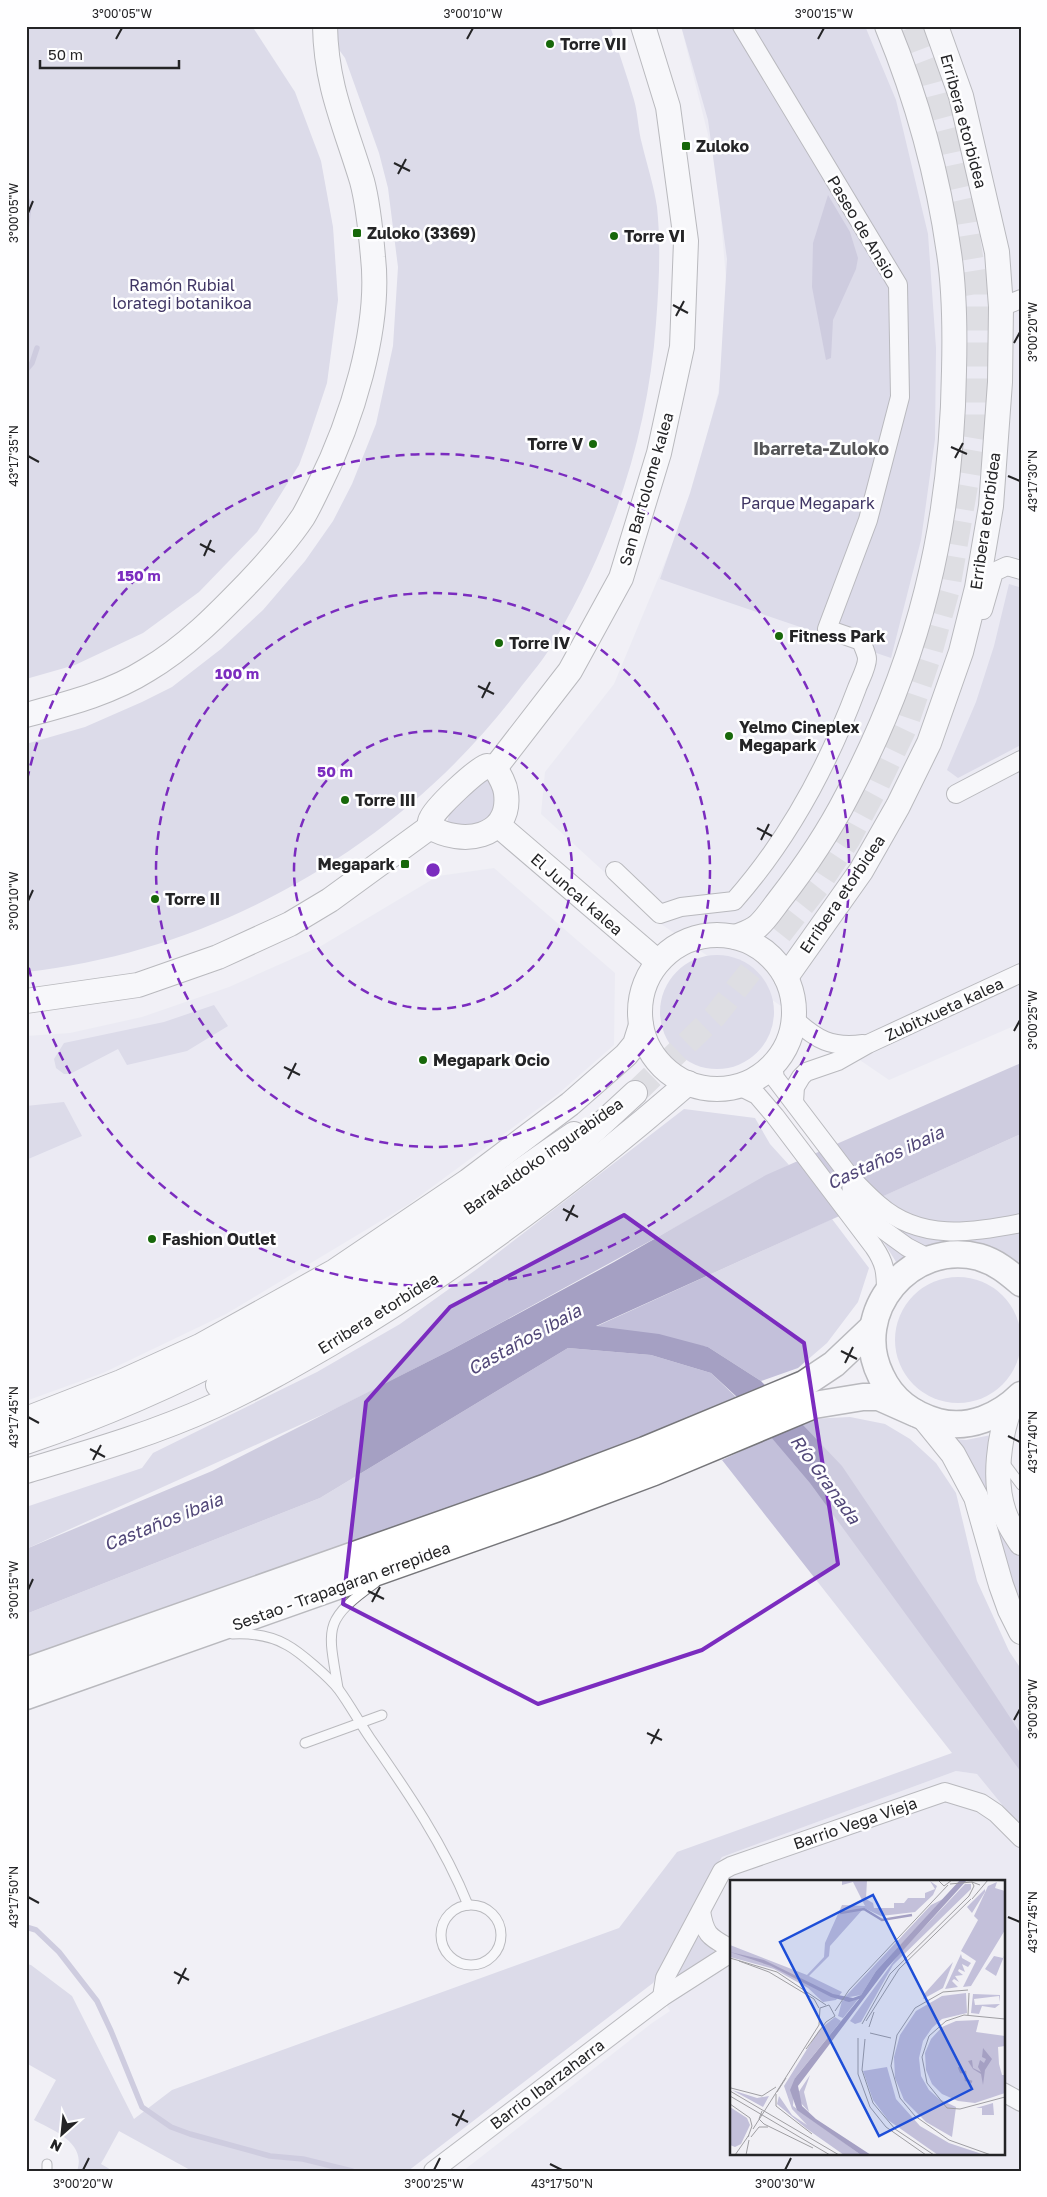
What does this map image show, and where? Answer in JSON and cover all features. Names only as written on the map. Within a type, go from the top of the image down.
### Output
[{"type":"main road","points":[[919,1415],[898,1401],[885,1385],[879,1373],[872,1348],[872,1328],[875,1315],[886,1292],[902,1273],[916,1264],[947,1255],[965,1255],[994,1263],[1016,1274]]},
{"type":"main road","points":[[809,1394],[834,1364],[872,1328]]},
{"type":"main road","points":[[649,1461],[809,1394],[878,1397],[940,1422],[968,1423],[995,1415],[1016,1400]]},
{"type":"main road","name":"Sestao - Trapagaran errepidea","points":[[26,1696],[403,1564],[649,1461]]},
{"type":"main road","name":"Sestao - Trapagaran errepidea","points":[[26,1671],[528,1494],[649,1461]]},
{"type":"street","points":[[26,715],[87,698],[146,671],[181,646],[216,616],[275,554],[304,516],[333,458],[350,412],[363,364],[372,313],[374,260],[362,183],[332,89],[325,54],[325,26]]},
{"type":"street","name":"San Bartolome kalea","points":[[495,768],[570,671],[621,578],[659,453],[682,347],[686,241],[668,108],[643,26]]},
{"type":"street","name":"Paseo de Ansio","points":[[615,871],[660,914],[681,907],[734,901],[754,878],[793,818],[823,765],[851,703],[867,659],[861,641],[827,629],[868,520],[900,397],[898,285],[742,26]]},
{"type":"street","points":[[736,937],[757,927],[794,880],[838,813],[861,770],[883,723],[917,628],[936,557],[946,498],[954,416],[955,329],[950,256],[934,172],[918,107],[887,26]]},
{"type":"street","name":"Erribera etorbidea","points":[[786,977],[861,871],[898,806],[929,743],[961,652],[978,588],[994,474],[1000,382],[1011,303],[996,248],[961,96],[936,26]]},
{"type":"street","points":[[929,743],[951,714],[971,656],[994,572],[1007,566],[1021,570]]},
{"type":"street","points":[[956,794],[1021,760]]},
{"type":"street","points":[[487,766],[495,768],[506,792],[505,809],[498,825],[488,832],[460,838],[447,835],[430,827],[430,821],[437,810],[476,772],[487,766]]},
{"type":"street","name":"El Juncal kalea","points":[[498,825],[658,962]]},
{"type":"street","points":[[26,1001],[138,985],[218,957],[290,924],[330,900],[430,827]]},
{"type":"street","points":[[708,935],[736,937],[762,950],[773,959],[786,977],[791,990],[794,1019],[788,1044],[773,1066],[752,1081],[739,1086],[714,1089],[688,1083],[671,1074],[657,1060],[647,1044],[641,1025],[640,1008],[642,992],[658,962],[668,952],[693,939],[708,935]]},
{"type":"street","name":"Zubitxueta kalea","points":[[794,1102],[795,1087],[806,1072],[838,1061],[868,1044],[1021,974]]},
{"type":"street","name":"Zubitxueta kalea","points":[[794,1019],[819,1039],[833,1045],[868,1044]]},
{"type":"street","points":[[26,1419],[121,1382],[236,1327],[326,1276],[380,1242],[522,1141],[626,1055],[635,1044],[641,1025]]},
{"type":"street","points":[[773,1066],[775,1078],[851,1178],[880,1206],[905,1222],[930,1231],[954,1233],[1021,1223]]},
{"type":"street","name":"Erribera etorbidea","points":[[26,1470],[125,1442],[213,1406],[264,1381],[372,1320],[549,1198],[688,1083]]},
{"type":"street","points":[[739,1086],[757,1094],[884,1261],[886,1292]]},
{"type":"street","name":"Barakaldoko ingurabidea","points":[[26,1442],[155,1392],[259,1340],[353,1286],[635,1093],[534,1186],[424,1265],[320,1330],[205,1392],[26,1470]]},
{"type":"street","points":[[851,1178],[852,1195],[878,1226],[907,1247],[930,1259]]},
{"type":"street","points":[[236,1327],[299,1317]]},
{"type":"street","points":[[1016,1400],[1004,1423],[998,1454],[1004,1512],[1021,1543]]},
{"type":"street","points":[[919,1415],[953,1454],[976,1497],[1001,1585],[1010,1610],[1021,1632]]},
{"type":"street","name":"Barrio Vega Vieja","points":[[662,1997],[665,1978],[722,1871],[731,1866],[945,1792],[981,1803],[1003,1819],[1021,1838]]},
{"type":"street","points":[[701,1911],[703,1927],[712,1939],[730,1949]]},
{"type":"street","points":[[662,1997],[730,1955]]},
{"type":"street","name":"Barrio Ibarzaharra","points":[[433,2171],[662,1997]]},
{"type":"street","points":[[1004,2093],[1021,2102]]},
{"type":"lane","points":[[998,1454],[1021,1485]]},
{"type":"lane","points":[[338,1688],[330,1634],[336,1617],[353,1599],[403,1564]]},
{"type":"lane","points":[[204,1634],[252,1633],[271,1638],[298,1652],[338,1688],[360,1724],[414,1800],[460,1883],[468,1905]]},
{"type":"lane","points":[[305,1743],[382,1715]]},
{"type":"lane","points":[[468,1905],[487,1909],[498,1924],[501,1933],[500,1942],[490,1958],[473,1965],[463,1964],[448,1954],[440,1937],[441,1928],[451,1912],[468,1905]]},
{"type":"highlighted area","points":[[624,1215],[804,1343],[838,1564],[702,1650],[538,1704],[343,1604],[366,1402],[450,1307]]},
{"type":"shaded area","points":[[681,26],[1021,26],[1021,1023],[889,1080],[661,924],[541,814],[545,772],[614,684],[690,502],[718,393],[729,316],[717,171]]},
{"type":"shaded area","points":[[494,868],[615,973],[614,1045],[558,1094],[409,1204],[226,1314],[103,1373],[26,1401],[26,1036],[70,1033],[142,1017],[229,987],[321,946],[438,876]]},
{"type":"shaded area","points":[[956,1771],[977,1774],[1021,1828],[1021,2171],[463,2171],[652,2023],[670,2011],[653,1983],[714,1868],[722,1857]]},
{"type":"green space","name":"Ramón Rubial lorategi botanikoa","points":[[26,26],[252,26],[295,92],[321,161],[333,227],[338,300],[327,383],[306,446],[299,465],[257,532],[199,592],[143,633],[75,665],[26,679]]},
{"type":"green space","points":[[322,26],[610,26],[635,105],[641,139],[656,199],[659,236],[658,294],[652,365],[636,447],[624,487],[594,565],[547,653],[517,692],[470,747],[418,797],[361,842],[300,882],[235,915],[167,941],[97,960],[26,972],[26,744],[85,727],[142,702],[172,687],[221,649],[263,610],[305,561],[333,521],[352,484],[376,424],[393,346],[398,267],[388,188],[379,153],[345,58]]},
{"type":"green space","name":"Parque Megapark","points":[[681,26],[865,26],[896,100],[928,234],[936,348],[935,439],[921,540],[891,658],[660,579],[690,493],[719,393],[727,259],[708,120]]},
{"type":"green space","points":[[1009,584],[1019,587],[1021,591],[1021,745],[958,778],[947,770],[976,702],[994,646]]},
{"type":"green space","points":[[484,781],[490,781],[498,802],[488,820],[470,828],[447,822],[451,809]]},
{"type":"green space","points":[[717,955],[739,959],[758,971],[770,990],[774,1012],[770,1034],[758,1053],[739,1065],[717,1069],[695,1065],[676,1053],[664,1034],[660,1012],[664,990],[676,971],[695,959]]},
{"type":"green space","points":[[214,1005],[228,1026],[187,1051],[127,1065],[118,1049],[70,1074],[64,1074],[56,1068],[54,1059],[64,1043],[164,1022]]},
{"type":"green space","points":[[64,1102],[82,1136],[26,1160],[26,1106]]},
{"type":"green space","points":[[684,1109],[755,1118],[770,1144],[789,1165],[449,1351],[337,1408],[26,1549],[26,1507],[142,1468],[153,1453],[317,1372],[400,1324],[477,1269]]},
{"type":"green space","points":[[1021,1134],[1021,1260],[1007,1271],[994,1263],[903,1273],[861,1206]]},
{"type":"green space","points":[[832,1219],[869,1268],[858,1302],[827,1343],[798,1368],[761,1381],[708,1347],[595,1327]]},
{"type":"green space","points":[[958,1277],[982,1282],[1003,1295],[1016,1316],[1021,1340],[1016,1364],[1003,1385],[982,1398],[958,1403],[934,1398],[913,1385],[900,1364],[895,1340],[900,1316],[913,1295],[934,1282]]},
{"type":"green space","points":[[568,1348],[651,1355],[711,1373],[736,1397],[528,1484],[26,1659],[26,1614],[320,1498]]},
{"type":"green space","points":[[850,1417],[885,1424],[910,1439],[936,1463],[956,1493],[977,1581],[1009,1651],[1021,1669],[1021,1828],[977,1774],[956,1771],[722,1857],[653,1983],[408,2171],[192,2171],[119,2131],[101,2164],[113,2171],[77,2171],[79,2161],[73,2145],[59,2133],[34,2120],[56,2080],[26,2063],[26,1964],[31,1965],[72,1996],[134,2119],[172,2090],[619,1928],[677,1852],[952,1753],[722,1460],[809,1419]]},
{"type":"green space","points":[[1006,1432],[998,1454],[1021,1543],[1021,1632],[942,1438],[966,1440]]},
{"type":"green space","points":[[697,1936],[716,1953],[674,1979]]},
{"type":"water","points":[[828,195],[850,232],[858,258],[856,269],[833,320],[831,358],[826,360],[812,287],[813,243]]},
{"type":"water","points":[[1021,1063],[1021,1134],[596,1326],[659,1334],[708,1347],[761,1381],[842,1466],[1021,1734],[1021,1772],[810,1483],[737,1397],[711,1373],[651,1355],[568,1348],[320,1498],[26,1614],[26,1549],[212,1471],[449,1351],[614,1262],[766,1175]]},
{"type":"waterway","points":[[26,198],[29,205],[26,229]]},
{"type":"waterway","points":[[26,370],[32,363],[37,348]]},
{"type":"waterway","points":[[26,1927],[36,1930],[59,1952],[97,2001],[142,2107],[171,2127],[190,2134],[270,2156],[303,2159],[352,2171]]},
{"type":"tunnel","points":[[635,1093],[715,1016],[818,886],[848,840],[905,728],[929,657],[948,589],[977,422],[977,294],[964,212],[951,152],[932,81],[911,26]]},
{"type":"place","name":"Torre VII","points":[[550,44]]},
{"type":"place","name":"Zuloko","points":[[686,146]]},
{"type":"place","name":"Zuloko (3369)","points":[[357,233]]},
{"type":"place","name":"Torre VI","points":[[614,236]]},
{"type":"place","name":"Torre V","points":[[593,444]]},
{"type":"place","name":"Fitness Park","points":[[779,636]]},
{"type":"place","name":"Torre IV","points":[[499,643]]},
{"type":"place","name":"Yelmo Cineplex Megapark","points":[[729,736]]},
{"type":"place","name":"Torre III","points":[[345,800]]},
{"type":"place","name":"Megapark","points":[[405,864]]},
{"type":"place","name":"Torre II","points":[[155,899]]},
{"type":"place","name":"Megapark Ocio","points":[[423,1060]]},
{"type":"place","name":"Fashion Outlet","points":[[152,1239]]},
{"type":"district","name":"Ibarreta-Zuloko","points":[[821,448]]},
{"type":"water label","name":"Castaños ibaia","points":[[885,1157]]},
{"type":"water label","name":"Castaños ibaia","points":[[524,1339]]},
{"type":"water label","name":"Río Granada","points":[[826,1479]]},
{"type":"water label","name":"Castaños ibaia","points":[[163,1521]]}]
